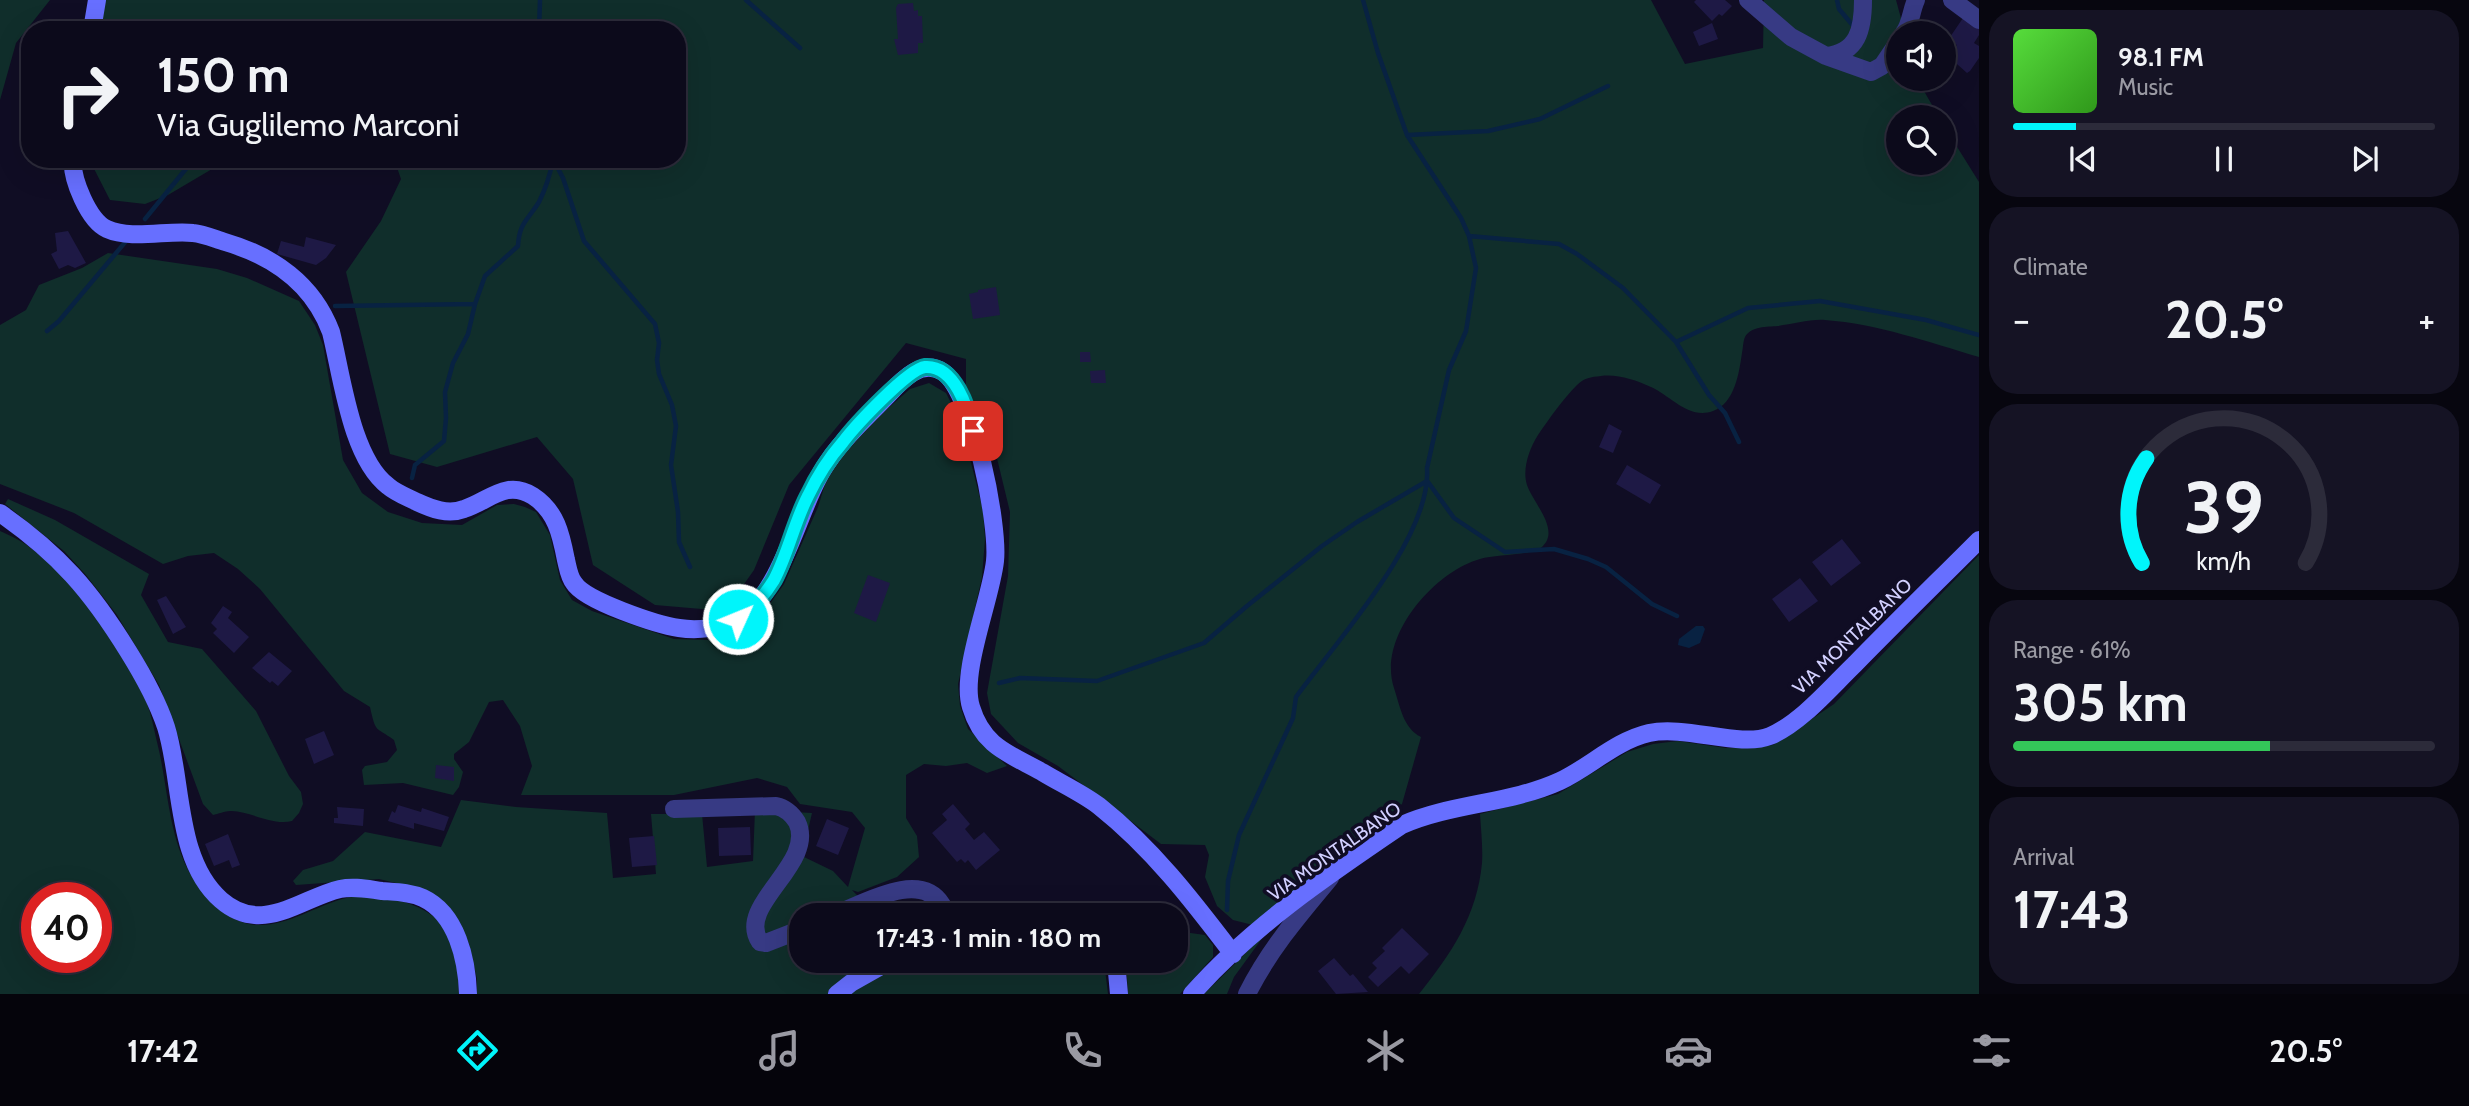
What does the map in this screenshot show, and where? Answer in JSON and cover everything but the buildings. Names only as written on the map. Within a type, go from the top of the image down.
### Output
[{"type":"street","points":[[94,21],[97,0]]},
{"type":"street","points":[[1748,0],[1791,37],[1826,56],[1871,72],[1882,66],[1886,60]]},
{"type":"street","points":[[1826,56],[1839,55],[1852,46],[1863,19],[1863,0]]},
{"type":"street","points":[[1910,21],[1916,0]]},
{"type":"street","points":[[1952,0],[1979,19]]},
{"type":"street","points":[[73,168],[83,200],[93,217],[105,228],[120,233],[195,233],[246,248],[277,264],[310,293],[326,318],[331,332],[360,450],[385,484],[427,507],[445,512],[461,511],[505,489],[524,492],[544,505],[557,522],[570,576],[580,591],[605,604],[676,628],[704,629],[722,625],[738,619],[755,607],[774,580],[807,497],[824,467],[843,442],[904,379],[917,370],[926,367],[946,374],[959,391],[968,410],[995,536],[995,561],[969,681],[970,706],[985,735],[998,749],[1096,804],[1145,847],[1188,894],[1233,954]]},
{"type":"street","points":[[0,513],[35,538],[82,583],[100,606],[138,667],[166,727],[188,842],[197,869],[222,901],[238,910],[258,914],[293,909],[337,890],[351,887],[402,892],[422,898],[436,906],[449,921],[462,953],[468,994]]},
{"type":"street","name":"VIA MONTALBANO","points":[[1192,994],[1211,972],[1284,908],[1402,825],[1421,817],[1535,790],[1561,781],[1630,739],[1640,736],[1674,731],[1753,739],[1768,737],[1778,732],[1814,704],[1979,540]]},
{"type":"street","points":[[674,809],[776,806],[788,811],[796,821],[800,835],[798,850],[764,902],[756,926],[757,937],[763,943],[789,934]]},
{"type":"street","points":[[1247,994],[1282,935],[1335,873]]},
{"type":"street","points":[[863,903],[892,891],[914,888],[928,892],[941,903]]},
{"type":"street","points":[[837,994],[868,973]]},
{"type":"street","points":[[1117,973],[1119,994]]},
{"type":"green space","points":[[0,0],[50,0],[33,21],[21,21],[21,37],[16,43],[0,100]]},
{"type":"green space","points":[[103,0],[1651,0],[1685,64],[1763,48],[1764,0],[1896,0],[1902,21],[1886,21],[1886,91],[1924,91],[1932,105],[1886,105],[1886,175],[1956,175],[1956,145],[1979,182],[1979,357],[1884,330],[1845,322],[1813,320],[1760,328],[1748,333],[1735,386],[1726,401],[1713,411],[1704,413],[1688,410],[1651,387],[1633,380],[1607,376],[1585,379],[1561,403],[1538,435],[1527,460],[1527,485],[1544,516],[1549,533],[1542,547],[1522,553],[1487,557],[1462,566],[1428,592],[1413,609],[1402,628],[1394,648],[1391,668],[1394,688],[1406,722],[1421,737],[1402,804],[1253,925],[1233,920],[1217,906],[1205,877],[1209,855],[1205,845],[1161,844],[1058,766],[1018,743],[991,714],[987,693],[1008,576],[1010,512],[995,450],[966,385],[966,359],[906,343],[789,485],[754,570],[725,611],[655,605],[593,565],[573,479],[537,437],[437,467],[390,454],[346,272],[381,221],[401,179],[397,168],[686,168],[686,21],[88,21]]},
{"type":"green space","points":[[94,168],[214,168],[168,195],[145,204],[110,200]]},
{"type":"green space","points":[[108,253],[217,269],[247,278],[299,301],[315,325],[323,345],[343,460],[362,493],[388,512],[422,523],[462,525],[497,505],[514,504],[536,512],[550,535],[560,580],[572,600],[592,611],[674,639],[709,640],[743,628],[764,612],[784,584],[818,507],[826,481],[840,457],[879,416],[910,389],[929,383],[946,393],[961,423],[983,510],[985,539],[982,577],[958,684],[960,706],[968,729],[1007,766],[987,773],[967,763],[946,766],[924,764],[906,775],[906,818],[917,836],[919,857],[897,877],[858,892],[852,890],[864,903],[789,903],[789,973],[856,973],[829,994],[477,994],[477,979],[469,944],[459,921],[425,890],[379,879],[296,885],[293,881],[303,870],[333,861],[365,832],[441,847],[461,800],[607,813],[613,878],[656,874],[651,814],[702,814],[707,867],[753,861],[755,810],[812,813],[802,856],[833,871],[848,887],[865,828],[852,812],[800,804],[787,787],[757,778],[674,795],[521,795],[532,766],[520,726],[503,700],[489,702],[469,742],[454,754],[454,759],[463,772],[459,787],[453,795],[403,783],[364,785],[362,770],[365,766],[387,762],[397,750],[394,740],[377,728],[370,707],[344,691],[260,589],[238,569],[214,553],[188,556],[163,564],[74,513],[0,484],[0,325],[26,310],[39,285],[82,268]]},
{"type":"green space","points":[[8,499],[55,520],[149,574],[141,595],[168,642],[202,649],[256,711],[289,776],[301,792],[303,804],[292,821],[276,821],[237,811],[213,815],[203,804],[159,685],[117,615],[64,551],[5,504]]},
{"type":"green space","points":[[0,531],[28,546],[64,578],[96,616],[124,659],[149,711],[161,758],[173,827],[183,860],[195,882],[221,909],[241,922],[256,925],[285,921],[342,899],[355,897],[385,898],[415,906],[440,922],[451,938],[459,994],[0,994]]},
{"type":"green space","points":[[1979,555],[1979,994],[1419,994],[1452,949],[1475,900],[1482,863],[1480,814],[1558,794],[1627,752],[1653,744],[1678,741],[1726,748],[1773,745],[1834,704]]},
{"type":"green space","points":[[1188,933],[1205,935],[1213,945],[1213,957],[1180,994],[1128,994],[1127,973],[1188,973]]},
{"type":"green space","points":[[1266,933],[1234,977],[1227,994],[1204,994]]},
{"type":"green space","points":[[883,973],[1105,973],[1108,994],[848,994],[862,983]]},
{"type":"water","points":[[1696,626],[1703,626],[1705,629],[1700,643],[1689,648],[1678,645],[1679,639]]},
{"type":"waterway","points":[[539,21],[540,0]]},
{"type":"waterway","points":[[746,0],[800,48]]},
{"type":"waterway","points":[[1227,910],[1228,881],[1239,835],[1293,718],[1296,697],[1378,588],[1414,525],[1424,495],[1427,468],[1449,370],[1466,331],[1476,268],[1469,236],[1461,218],[1407,135],[1378,53],[1363,0]]},
{"type":"waterway","points":[[1837,0],[1839,9],[1855,28]]},
{"type":"waterway","points":[[1408,135],[1488,131],[1540,119],[1608,86]]},
{"type":"waterway","points":[[145,219],[187,168]]},
{"type":"waterway","points":[[412,478],[415,465],[444,441],[445,392],[453,363],[468,334],[485,276],[518,246],[522,227],[539,202],[551,168]]},
{"type":"waterway","points":[[558,168],[584,241],[655,324],[659,343],[659,374],[672,405],[676,426],[671,465],[678,512],[679,542],[690,567]]},
{"type":"waterway","points":[[1469,236],[1559,244],[1623,288],[1676,342],[1709,395],[1725,413],[1739,442]]},
{"type":"waterway","points":[[47,331],[59,321],[127,240]]},
{"type":"waterway","points":[[1676,342],[1748,308],[1820,301],[1926,320],[1979,335]]},
{"type":"waterway","points":[[335,306],[475,304]]},
{"type":"waterway","points":[[999,683],[1020,678],[1097,681],[1204,643],[1322,546],[1427,481]]},
{"type":"waterway","points":[[1428,482],[1454,518],[1505,552],[1554,549],[1588,559],[1606,567],[1652,604],[1677,616]]},
{"type":"route","points":[[738,619],[755,607],[774,580],[807,497],[824,467],[843,442],[904,379],[926,367],[946,374],[959,391],[968,410],[973,431]]}]
